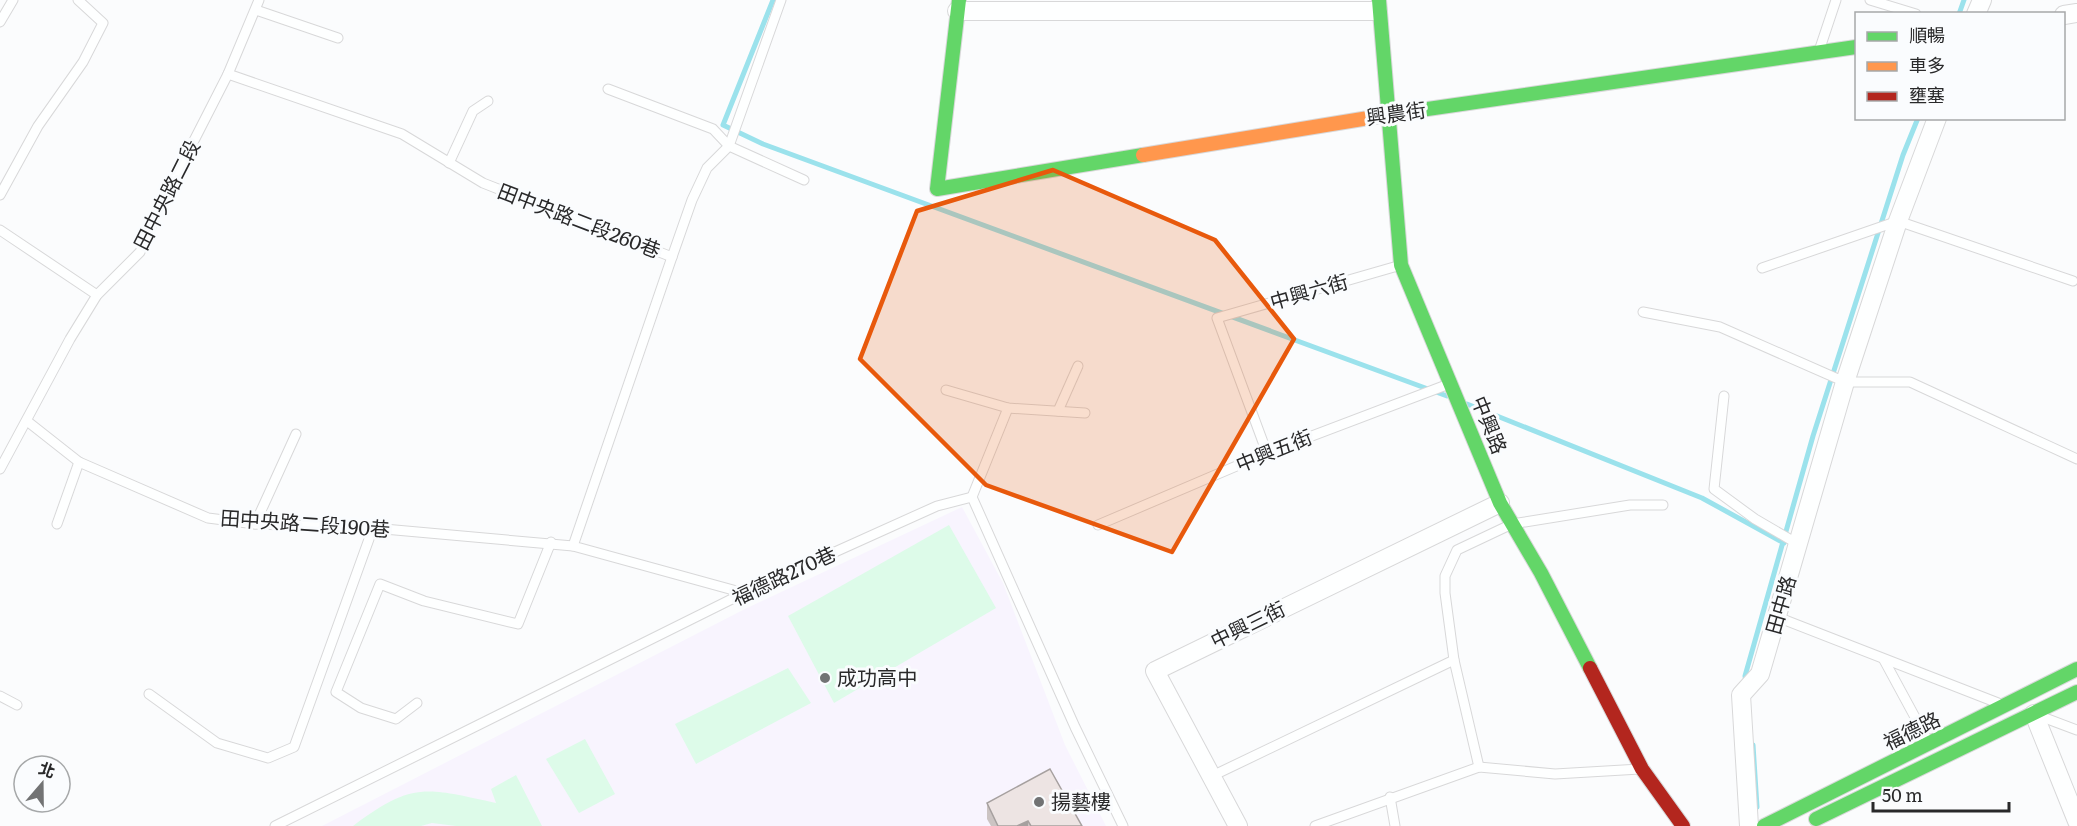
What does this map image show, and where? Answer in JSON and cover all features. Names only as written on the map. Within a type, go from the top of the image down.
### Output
[{"type":"street","points":[[958,6],[1379,5]]},
{"type":"street","name":"中興路","points":[[1379,5],[1386,115],[1401,265],[1500,503],[1642,768],[1683,826]]},
{"type":"street","name":"興農街","points":[[958,6],[937,189],[1386,115],[1855,47]]},
{"type":"street","name":"田中路","points":[[1749,826],[1741,695],[1760,674],[1845,382],[1898,221],[1936,120]]},
{"type":"street","name":"中興三街","points":[[1238,826],[1155,671],[1500,503]]},
{"type":"street","name":"福德路","points":[[1764,826],[2077,669]]},
{"type":"street","name":"福德路","points":[[1800,826],[2077,692]]},
{"type":"street","points":[[2034,714],[2077,821]]},
{"type":"lane","points":[[0,22],[13,0]]},
{"type":"lane","points":[[0,195],[38,126],[83,62],[103,23],[78,0]]},
{"type":"lane","name":"田中央路二段","points":[[0,469],[70,339],[97,295],[140,252],[156,215],[228,74],[259,0]]},
{"type":"lane","name":"田中央路二段260巷","points":[[228,74],[402,134],[483,183],[672,257],[692,200],[707,168],[729,146],[781,0]]},
{"type":"lane","points":[[1818,53],[1836,0]]},
{"type":"lane","points":[[1870,0],[1909,12]]},
{"type":"lane","points":[[256,10],[338,38]]},
{"type":"lane","points":[[608,89],[712,129],[729,146],[804,180]]},
{"type":"lane","points":[[449,163],[473,111],[488,101]]},
{"type":"lane","points":[[1762,268],[1898,221],[2073,281]]},
{"type":"lane","points":[[0,230],[97,295]]},
{"type":"lane","points":[[573,546],[672,257]]},
{"type":"lane","name":"中興六街","points":[[1267,453],[1216,318],[1401,265]]},
{"type":"lane","points":[[1642,312],[1720,327],[1845,382],[1910,382],[2077,459]]},
{"type":"lane","points":[[1058,411],[1078,366]]},
{"type":"lane","name":"中興五街","points":[[1098,525],[1267,453],[1451,383]]},
{"type":"lane","points":[[946,390],[1008,408],[1085,413]]},
{"type":"lane","points":[[1724,396],[1714,489],[1755,519],[1798,544]]},
{"type":"lane","points":[[1008,408],[972,497],[1075,728],[1123,826]]},
{"type":"lane","name":"田中央路二段190巷","points":[[27,421],[79,462],[208,518],[255,524],[373,528],[551,542],[744,593]]},
{"type":"lane","points":[[255,524],[296,434]]},
{"type":"lane","points":[[57,524],[79,462]]},
{"type":"lane","name":"福德路270巷","points":[[274,826],[744,593],[937,506],[972,497]]},
{"type":"lane","points":[[1479,767],[1454,660],[1445,593],[1445,576],[1457,550],[1512,524],[1630,505],[1663,505]]},
{"type":"lane","points":[[149,694],[217,743],[268,759],[294,747],[373,528]]},
{"type":"lane","points":[[417,703],[396,719],[361,708],[336,692],[380,584],[424,601],[518,624],[551,542]]},
{"type":"lane","points":[[1777,617],[2006,706],[2077,730]]},
{"type":"lane","points":[[1210,777],[1454,660]]},
{"type":"lane","points":[[1884,660],[1930,744]]},
{"type":"lane","points":[[0,696],[17,705]]},
{"type":"lane","points":[[1315,826],[1390,797],[1479,767],[1555,774],[1642,768]]},
{"type":"lane","points":[[1390,797],[1395,826]]},
{"type":"highlighted area","points":[[1053,170],[1215,240],[1294,339],[1172,552],[986,485],[860,359],[917,211]]},
{"type":"shaded area","name":"成功高中","points":[[962,507],[1003,583],[1065,745],[1106,826],[322,826],[743,610]]},
{"type":"green space","points":[[949,525],[996,608],[834,703],[788,616]]},
{"type":"green space","points":[[788,668],[811,703],[696,764],[675,724]]},
{"type":"green space","points":[[585,739],[615,794],[579,813],[546,759]]},
{"type":"green space","points":[[516,775],[542,826],[456,826],[432,823],[421,826],[353,826],[391,801],[421,792],[453,794],[496,803],[491,789]]},
{"type":"building","points":[[1050,769],[1082,826],[1031,826],[1028,821],[1017,826],[998,826],[987,803]]},
{"type":"waterway","points":[[773,0],[723,125],[763,144],[1447,396]]},
{"type":"waterway","points":[[1960,12],[1964,0]]},
{"type":"waterway","points":[[1746,682],[1745,676],[1813,436],[1903,155],[1917,120]]},
{"type":"waterway","points":[[1467,404],[1702,498],[1784,543]]},
{"type":"waterway","points":[[1753,745],[1757,807]]},
{"type":"traffic: fast","points":[[959,0],[937,189],[1143,155]]},
{"type":"traffic: fast","points":[[1379,0],[1401,265],[1500,503],[1541,573],[1590,668]]},
{"type":"traffic: fast","points":[[1393,114],[1855,47]]},
{"type":"traffic: fast","points":[[1764,826],[2077,669]]},
{"type":"traffic: fast","points":[[1816,819],[2077,692]]},
{"type":"traffic: slow","points":[[1143,155],[1393,114]]},
{"type":"traffic: jam","points":[[1590,668],[1642,769],[1683,826]]},
{"type":"place","name":"成功高中","points":[[825,678]]},
{"type":"place","name":"揚藝樓","points":[[1039,802]]}]
